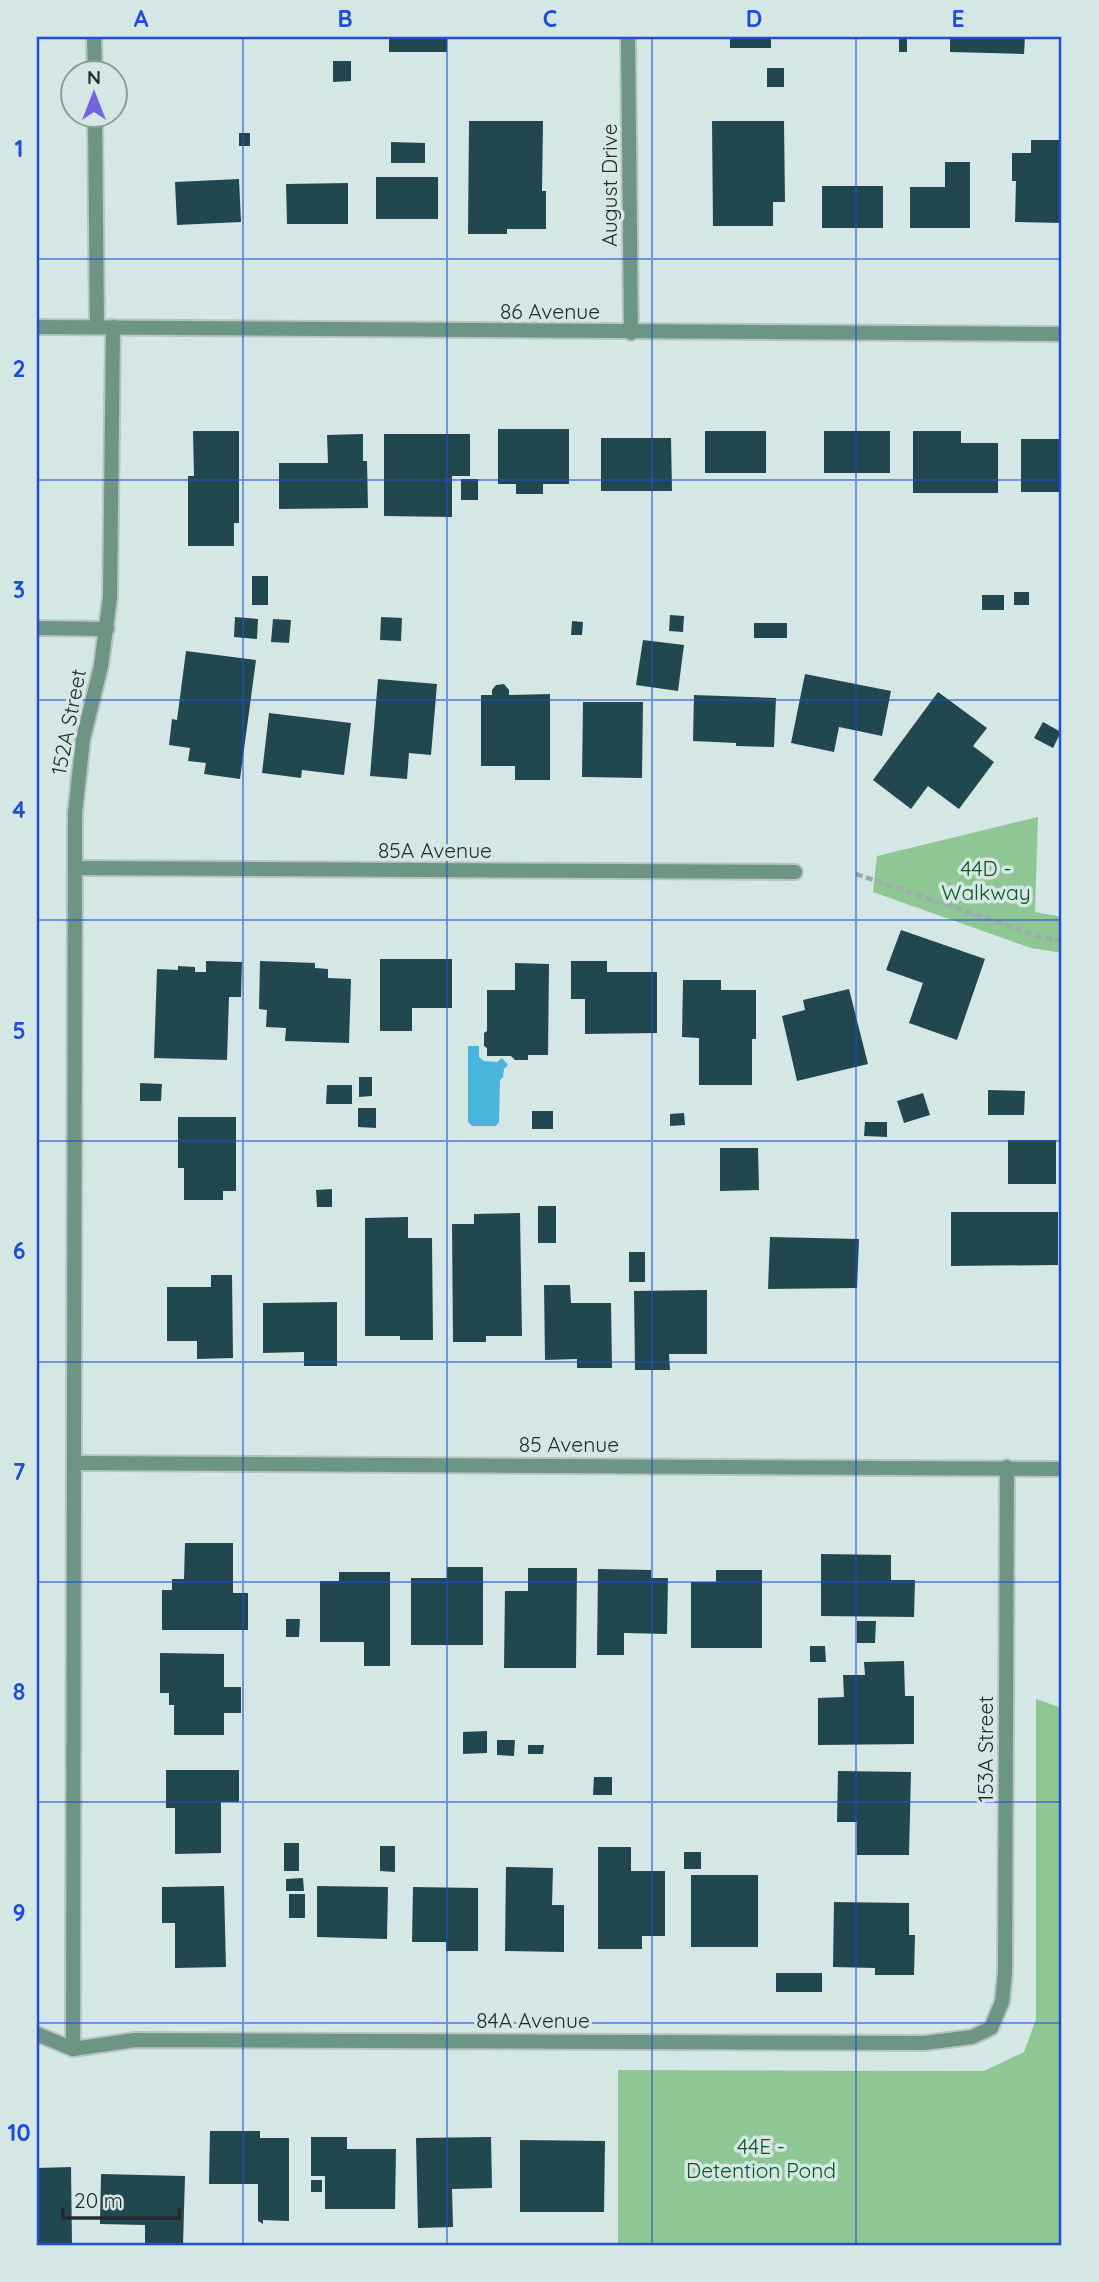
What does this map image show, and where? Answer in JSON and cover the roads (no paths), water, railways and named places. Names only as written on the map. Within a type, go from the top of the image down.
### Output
[{"type":"street","points":[[94,37],[95,60]]},
{"type":"street","name":"August Drive","points":[[628,37],[631,333]]},
{"type":"street","points":[[95,130],[97,327]]},
{"type":"street","name":"86 Avenue","points":[[37,327],[1062,334]]},
{"type":"street","name":"152A Street","points":[[73,2049],[75,869],[78,775],[83,739],[107,629],[112,563],[113,327]]},
{"type":"street","points":[[37,628],[107,629]]},
{"type":"street","name":"85A Avenue","points":[[75,869],[795,872]]},
{"type":"street","name":"85 Avenue","points":[[75,1463],[1062,1469]]},
{"type":"street","name":"153A Street","points":[[991,2028],[1002,2002],[1005,1973],[1007,1467]]},
{"type":"street","name":"84A Avenue","points":[[73,2049],[135,2039],[924,2043],[972,2037],[991,2028]]},
{"type":"street","points":[[37,2034],[73,2049]]},
{"type":"water","points":[[468,1046],[479,1046],[479,1057],[484,1061],[497,1062],[502,1058],[508,1065],[500,1080],[499,1122],[496,1126],[472,1126],[468,1122]]},
{"type":"park label","name":"44D - Walkway","points":[[986,880]]},
{"type":"park label","name":"44E - Detention Pond","points":[[761,2158]]}]
